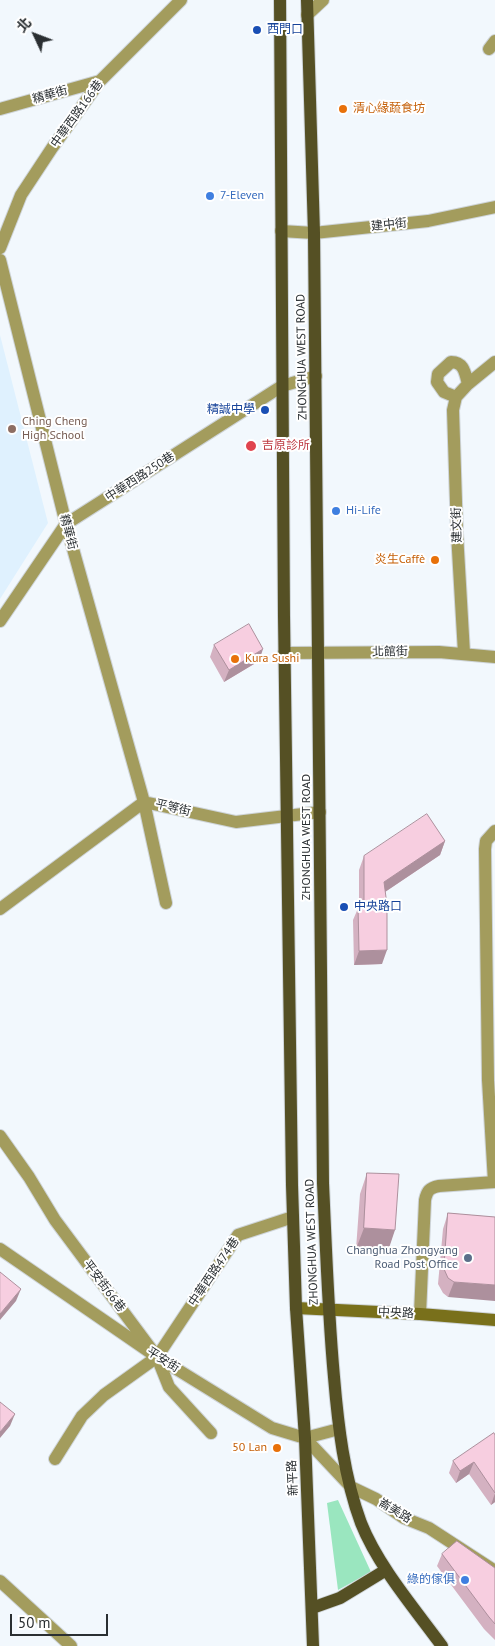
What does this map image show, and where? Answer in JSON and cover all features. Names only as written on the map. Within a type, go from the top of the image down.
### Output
[{"type":"main road","name":"ZHONGHUA WEST ROAD","points":[[280,0],[284,653],[296,1308]]},
{"type":"main road","name":"ZHONGHUA WEST ROAD","points":[[307,0],[314,232],[323,1183],[328,1309],[339,1429],[351,1487],[361,1523],[386,1570],[442,1646]]},
{"type":"main road","name":"新平路","points":[[296,1308],[305,1438],[313,1646]]},
{"type":"main road","points":[[312,1608],[340,1598],[386,1570]]},
{"type":"street","name":"中華西路166巷","points":[[0,248],[21,195],[100,81],[181,0]]},
{"type":"street","points":[[308,15],[323,0]]},
{"type":"street","name":"精華街","points":[[0,109],[100,81]]},
{"type":"street","name":"建中街","points":[[281,231],[314,232],[428,221],[495,207]]},
{"type":"street","name":"精華街","points":[[0,260],[66,524],[144,802],[166,903]]},
{"type":"street","points":[[468,384],[463,366],[458,362],[451,362],[438,374],[437,382],[444,392],[456,397],[468,384],[495,362]]},
{"type":"street","name":"中華西路250巷","points":[[0,621],[66,524],[282,386],[316,376]]},
{"type":"street","name":"建文街","points":[[456,397],[453,410],[456,533],[464,653]]},
{"type":"street","name":"北館街","points":[[284,653],[438,652],[495,657]]},
{"type":"street","name":"平等街","points":[[0,909],[144,802],[236,822],[320,812]]},
{"type":"street","points":[[420,1314],[426,1192],[431,1187],[495,1182],[485,849],[486,841],[495,832]]},
{"type":"street","name":"平安街66巷","points":[[0,1136],[29,1177],[55,1220],[157,1358],[169,1387],[211,1434]]},
{"type":"street","name":"中華西路474巷","points":[[157,1358],[238,1234],[293,1217]]},
{"type":"street","name":"平安街","points":[[0,1249],[157,1358],[272,1428],[305,1438]]},
{"type":"street","name":"中央路","points":[[296,1308],[495,1320]]},
{"type":"street","points":[[55,1459],[82,1416],[104,1395],[157,1358]]},
{"type":"street","points":[[305,1438],[339,1429]]},
{"type":"street","name":"崙美路","points":[[305,1438],[351,1487],[376,1499],[404,1518],[429,1528],[495,1571]]},
{"type":"street","points":[[0,1581],[71,1646]]},
{"type":"shaded area","name":"Ching Cheng High School","points":[[0,335],[48,523],[0,599]]},
{"type":"green space","points":[[338,1500],[371,1572],[338,1590],[327,1503]]},
{"type":"building","points":[[249,624],[263,649],[229,670],[214,645]]},
{"type":"building","points":[[427,814],[445,841],[384,882],[387,905],[387,950],[359,951],[358,906],[364,906],[364,856]]},
{"type":"building","points":[[367,1173],[399,1174],[395,1230],[364,1228]]},
{"type":"building","name":"Changhua Zhongyang Road Post Office","points":[[448,1213],[495,1217],[495,1285],[454,1282],[448,1278],[444,1269]]},
{"type":"building","points":[[0,1272],[21,1289],[0,1314]]},
{"type":"building","points":[[0,1402],[15,1414],[0,1432]]},
{"type":"building","points":[[494,1433],[495,1493],[474,1462],[460,1471],[453,1461]]},
{"type":"building","points":[[457,1541],[495,1568],[495,1624],[442,1554]]},
{"type":"place","name":"西門口","points":[[257,30]]},
{"type":"place","name":"清心緣蔬食坊","points":[[343,109]]},
{"type":"place","name":"7-Eleven","points":[[210,196]]},
{"type":"place","name":"精誠中學","points":[[265,410]]},
{"type":"place","name":"Ching Cheng High School","points":[[12,429]]},
{"type":"place","name":"吉原診所","points":[[251,446]]},
{"type":"place","name":"Hi-Life","points":[[336,511]]},
{"type":"place","name":"炎生Caffè","points":[[435,560]]},
{"type":"place","name":"Kura Sushi","points":[[235,659]]},
{"type":"place","name":"中央路口","points":[[344,907]]},
{"type":"place","name":"Changhua Zhongyang Road Post Office","points":[[468,1258]]},
{"type":"place","name":"50 Lan","points":[[277,1448]]},
{"type":"place","name":"綠的傢俱","points":[[465,1580]]}]
